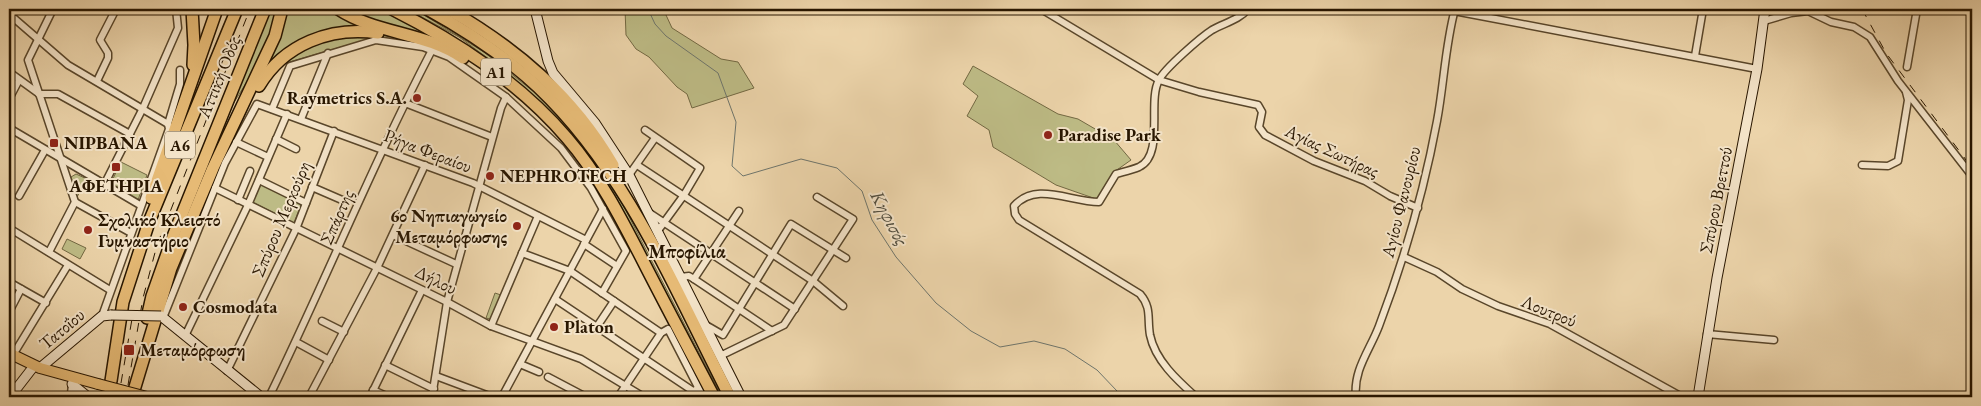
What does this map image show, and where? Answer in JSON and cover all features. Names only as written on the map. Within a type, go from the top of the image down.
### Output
[{"type":"highway","points":[[191,84],[194,45],[192,9]]},
{"type":"highway","points":[[118,339],[119,307],[126,275],[217,9]]},
{"type":"highway","name":"Αττική Οδός","points":[[111,381],[123,302],[149,222],[236,9]]},
{"type":"highway","name":"Αττική Οδός","points":[[213,168],[162,292],[135,387],[152,296],[162,266],[265,9]]},
{"type":"highway","points":[[213,168],[278,28],[282,9]]},
{"type":"highway","points":[[338,9],[368,25],[432,46]]},
{"type":"highway","name":"Α1","points":[[392,9],[454,42],[504,78],[547,116],[583,158],[616,210],[714,397]]},
{"type":"highway","name":"Α1","points":[[427,9],[488,46],[539,88],[594,152],[653,234],[730,397]]},
{"type":"highway","points":[[448,9],[477,26],[525,60],[571,107],[611,162],[653,234]]},
{"type":"highway","points":[[213,168],[266,75],[276,63],[310,40],[338,32],[362,32],[450,49],[484,73],[534,113],[574,152],[583,158]]},
{"type":"main road","name":"Τατοΐου","points":[[11,354],[37,367]]},
{"type":"main road","points":[[37,367],[56,379],[72,384],[147,397]]},
{"type":"main road","points":[[37,367],[98,387],[120,397]]},
{"type":"street","points":[[49,252],[74,202],[63,161],[29,65],[29,56],[53,9]]},
{"type":"street","points":[[97,81],[108,58],[108,53],[100,40],[116,9]]},
{"type":"street","points":[[104,185],[130,134],[178,28],[176,9]]},
{"type":"street","points":[[535,9],[548,62],[553,73],[600,129],[629,175],[647,211],[653,234],[680,277],[741,397]]},
{"type":"street","name":"Αγίας Σωτήρας","points":[[1041,9],[1159,80],[1199,92],[1258,105],[1262,112],[1259,127],[1265,135],[1314,161],[1366,181],[1390,196],[1418,208]]},
{"type":"street","points":[[1196,397],[1174,378],[1153,344],[1150,334],[1150,310],[1147,302],[1140,294],[1019,220],[1015,214],[1014,206],[1032,193],[1099,202],[1116,174],[1140,167],[1149,154],[1154,131],[1154,96],[1159,80],[1206,34],[1238,17],[1248,9]]},
{"type":"street","points":[[1695,56],[1703,9]]},
{"type":"street","name":"Σπύρου Βρεττού","points":[[1698,397],[1707,334],[1757,69],[1765,9]]},
{"type":"street","points":[[1907,67],[1916,9]]},
{"type":"street","points":[[1455,10],[1757,69]]},
{"type":"street","name":"Αγίου Φανουρίου","points":[[1356,397],[1356,378],[1360,365],[1378,328],[1404,257],[1418,208],[1437,123],[1448,38],[1455,10]]},
{"type":"street","points":[[1764,21],[1788,11],[1808,11],[1826,20],[1864,31],[1870,37],[1906,92],[1908,100],[1898,161],[1888,166],[1862,165]]},
{"type":"street","points":[[9,14],[68,65],[168,124]]},
{"type":"street","points":[[272,108],[290,66],[328,53],[379,40],[432,46],[506,97],[561,148],[591,188],[626,251],[602,293]]},
{"type":"street","name":"Σπάρτης","points":[[269,397],[339,250],[432,46]]},
{"type":"street","points":[[301,119],[328,53]]},
{"type":"street","points":[[107,315],[110,290],[169,129],[168,124],[180,84],[180,70]]},
{"type":"street","points":[[9,72],[39,94],[58,94],[130,134]]},
{"type":"street","points":[[9,99],[19,80]]},
{"type":"street","points":[[1906,92],[1912,96],[1972,176]]},
{"type":"street","points":[[432,397],[447,302],[456,264],[480,187],[492,138],[506,97]]},
{"type":"street","points":[[405,102],[492,138]]},
{"type":"street","name":"Ρήγα Φεραίου","points":[[236,142],[255,106],[259,104],[272,108],[480,187],[585,242],[617,266]]},
{"type":"street","points":[[185,336],[248,206],[287,114]]},
{"type":"street","points":[[9,128],[140,205]]},
{"type":"street","points":[[645,130],[699,167],[700,170],[665,223],[653,234]]},
{"type":"street","name":"Σπύρου Μερκούρη","points":[[227,371],[296,229],[334,131]]},
{"type":"street","points":[[629,175],[655,138]]},
{"type":"street","points":[[276,139],[296,148]]},
{"type":"street","points":[[261,397],[162,317],[236,142],[268,156]]},
{"type":"street","points":[[19,196],[45,150]]},
{"type":"street","points":[[309,397],[377,268],[425,166]]},
{"type":"street","points":[[637,166],[812,281],[842,306]]},
{"type":"street","points":[[238,200],[250,171]]},
{"type":"street","points":[[259,180],[306,203]]},
{"type":"street","points":[[312,187],[342,200]]},
{"type":"street","name":"Δήλου","points":[[215,188],[248,206],[447,302],[491,326],[581,359],[644,397]]},
{"type":"street","points":[[720,356],[784,325],[853,220],[817,197]]},
{"type":"street","points":[[74,202],[131,233]]},
{"type":"street","points":[[502,397],[603,209]]},
{"type":"street","points":[[647,211],[795,309]]},
{"type":"street","points":[[694,279],[739,211]]},
{"type":"street","points":[[491,326],[538,216]]},
{"type":"street","points":[[704,323],[723,335],[791,224],[846,258]]},
{"type":"street","points":[[9,228],[110,290]]},
{"type":"street","points":[[393,235],[456,264]]},
{"type":"street","points":[[522,254],[570,271],[661,333]]},
{"type":"street","name":"Λουτρού","points":[[1404,257],[1437,272],[1462,289],[1498,306],[1550,324],[1682,397]]},
{"type":"street","points":[[11,354],[46,303],[68,265]]},
{"type":"street","points":[[680,277],[689,276],[772,331]]},
{"type":"street","points":[[9,282],[46,303]]},
{"type":"street","points":[[9,312],[21,289]]},
{"type":"street","points":[[370,397],[422,290]]},
{"type":"street","points":[[555,299],[643,359],[696,390],[703,397]]},
{"type":"street","points":[[596,328],[614,301]]},
{"type":"street","name":"Τατοΐου","points":[[37,367],[107,315],[162,317]]},
{"type":"street","points":[[322,321],[344,332]]},
{"type":"street","points":[[618,397],[661,333],[668,329],[696,390]]},
{"type":"street","points":[[1707,334],[1774,340]]},
{"type":"street","points":[[296,342],[329,360]]},
{"type":"street","points":[[520,364],[539,372]]},
{"type":"street","points":[[385,365],[434,389]]},
{"type":"street","points":[[10,397],[37,367]]},
{"type":"street","points":[[436,376],[492,397]]},
{"type":"street","points":[[548,377],[586,397]]},
{"type":"street","points":[[72,384],[71,394],[74,397]]},
{"type":"street","points":[[72,384],[88,397]]},
{"type":"street","points":[[373,390],[389,397]]},
{"type":"street","points":[[686,397],[696,390]]},
{"type":"shaded area","points":[[269,9],[381,9],[426,32],[365,40],[279,65],[248,80],[223,120]]},
{"type":"shaded area","points":[[407,9],[419,12],[484,52],[534,92],[574,133],[623,205],[722,397],[719,397],[620,207],[572,135],[509,74],[459,37]]},
{"type":"shaded area","points":[[625,9],[666,9],[666,15],[672,28],[721,59],[738,62],[754,88],[692,108],[687,94],[677,87],[649,57],[636,49],[626,35]]},
{"type":"shaded area","name":"Paradise Park","points":[[973,66],[1058,114],[1078,119],[1114,140],[1131,160],[1114,172],[1099,200],[1056,185],[993,147],[989,130],[967,116],[978,96],[963,84]]},
{"type":"shaded area","points":[[121,162],[147,175],[138,200],[110,185]]},
{"type":"shaded area","points":[[76,174],[87,179],[77,197],[71,177]]},
{"type":"shaded area","points":[[260,184],[301,205],[294,223],[253,202]]},
{"type":"shaded area","points":[[67,239],[86,248],[80,259],[62,249]]},
{"type":"shaded area","points":[[495,293],[501,295],[490,319],[486,318]]},
{"type":"waterway","name":"Κηφισός","points":[[648,9],[655,24],[666,36],[718,73],[736,122],[732,166],[743,176],[801,159],[837,168],[862,191],[872,220],[896,257],[936,303],[971,331],[1000,347],[1034,341],[1065,349],[1097,370],[1117,391],[1119,397]]},
{"type":"tunnel","points":[[109,397],[111,381]]},
{"type":"railway","points":[[128,385],[143,298],[157,245],[250,9]]},
{"type":"railway","points":[[1862,9],[1886,53],[1972,168]]},
{"type":"railway","points":[[121,383],[132,319]]},
{"type":"place","name":"Raymetrics S.A.","points":[[417,98]]},
{"type":"place","name":"Paradise Park","points":[[1048,135]]},
{"type":"place","name":"ΝΙΡΒΑΝΑ","points":[[54,143]]},
{"type":"place","name":"ΑΦΕΤΗΡΙΑ","points":[[116,167]]},
{"type":"place","name":"NEPHROTECH","points":[[490,176]]},
{"type":"place","name":"6ο Νηπιαγωγείο Μεταμόρφωσης","points":[[517,226]]},
{"type":"place","name":"Σχολικό Κλειστό Γυμναστήριο","points":[[88,230]]},
{"type":"place","name":"Cosmodata","points":[[183,307]]},
{"type":"place","name":"Platon","points":[[554,327]]},
{"type":"place","name":"Μεταμόρφωση","points":[[129,350]]},
{"type":"district","name":"Μποφίλια","points":[[687,251]]}]
